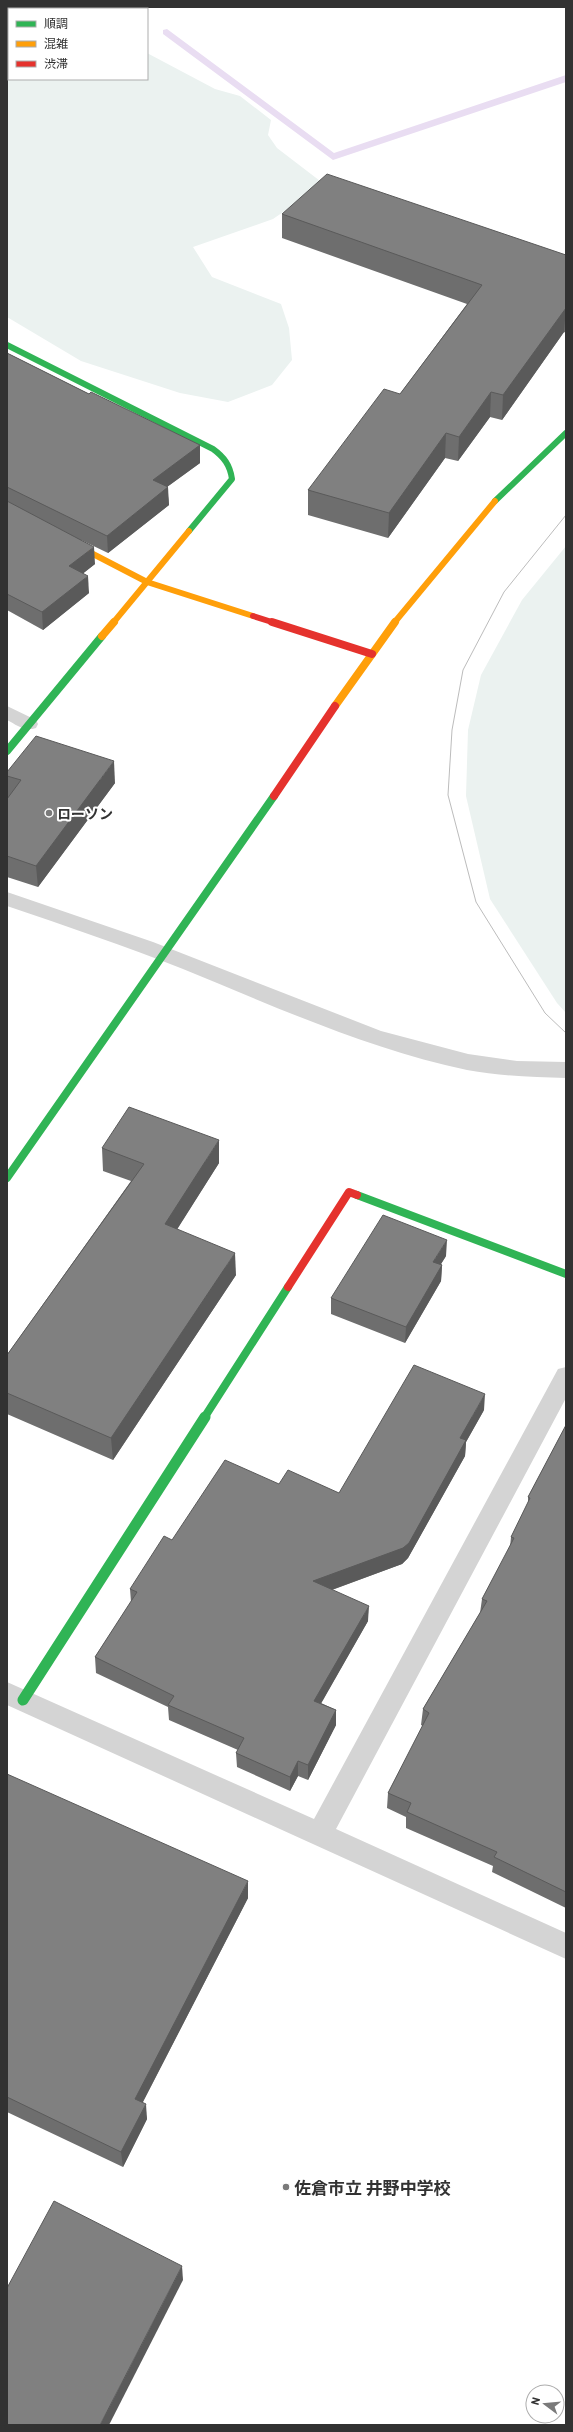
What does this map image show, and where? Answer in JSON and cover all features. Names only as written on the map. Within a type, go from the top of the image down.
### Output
[{"type":"street","points":[[7,345],[227,457],[232,470],[232,479],[7,751]]},
{"type":"street","points":[[7,1178],[165,954],[372,654],[438,566],[500,495],[566,433]]},
{"type":"street","points":[[56,535],[147,582],[372,654]]},
{"type":"street","points":[[7,712],[29,724]]},
{"type":"street","points":[[7,899],[165,954],[385,1042],[434,1056],[504,1067],[566,1070]]},
{"type":"street","points":[[566,1274],[349,1192],[15,1696],[566,1946]]},
{"type":"street","points":[[320,1834],[566,1376]]},
{"type":"shaded area","points":[[7,7],[74,8],[8,8],[8,80],[148,80],[148,54],[215,89],[240,96],[271,120],[268,135],[277,148],[324,184],[273,219],[193,247],[212,277],[281,304],[289,328],[292,360],[272,385],[228,402],[180,393],[81,361],[7,317]]},
{"type":"shaded area","points":[[566,546],[566,1013],[557,1003],[490,899],[466,796],[468,730],[481,675],[522,600]]},
{"type":"building","points":[[327,174],[566,255],[566,308],[503,395],[491,392],[459,437],[446,433],[389,513],[308,490],[384,389],[400,394],[482,285],[282,214]]},
{"type":"building","points":[[7,353],[89,394],[91,392],[200,445],[153,480],[168,487],[107,536],[7,487]]},
{"type":"building","points":[[7,501],[94,547],[69,566],[88,576],[42,612],[7,594]]},
{"type":"building","points":[[36,736],[114,761],[36,866],[7,856],[7,799],[21,780],[7,776],[7,772]]},
{"type":"building","points":[[129,1107],[219,1140],[165,1224],[235,1253],[111,1438],[7,1393],[7,1355],[144,1164],[102,1148]]},
{"type":"building","points":[[383,1215],[447,1240],[433,1262],[442,1265],[406,1327],[331,1298]]},
{"type":"building","points":[[414,1365],[485,1394],[460,1438],[466,1440],[409,1543],[403,1548],[313,1581],[369,1606],[314,1701],[336,1710],[308,1765],[298,1761],[290,1777],[236,1753],[244,1738],[168,1705],[174,1696],[95,1657],[137,1592],[130,1589],[164,1536],[172,1540],[225,1460],[279,1484],[288,1470],[339,1493]]},
{"type":"building","points":[[566,1425],[566,1892],[494,1857],[497,1852],[407,1812],[411,1803],[388,1793],[429,1713],[423,1709],[487,1601],[482,1599],[514,1538],[511,1537],[530,1498],[528,1497]]},
{"type":"building","points":[[7,1774],[248,1881],[135,2099],[146,2104],[121,2152],[7,2097]]},
{"type":"building","points":[[54,2201],[182,2266],[100,2425],[7,2425],[7,2288]]},
{"type":"waterway","points":[[167,32],[333,157],[566,78]]},
{"type":"tram line","points":[[566,515],[504,592],[463,670],[452,730],[448,795],[476,902],[545,1013],[566,1033]]},
{"type":"traffic: fast","points":[[7,345],[213,449],[227,461],[232,479],[189,531]]},
{"type":"traffic: fast","points":[[495,501],[566,433]]},
{"type":"traffic: fast","points":[[7,751],[102,636]]},
{"type":"traffic: fast","points":[[7,1178],[274,796]]},
{"type":"traffic: fast","points":[[357,1195],[566,1274]]},
{"type":"traffic: fast","points":[[23,1700],[288,1287]]},
{"type":"traffic: slow","points":[[335,706],[401,613],[495,501]]},
{"type":"traffic: slow","points":[[102,636],[189,531]]},
{"type":"traffic: slow","points":[[68,541],[147,582],[253,616]]},
{"type":"traffic: jam","points":[[253,616],[372,654]]},
{"type":"traffic: jam","points":[[274,796],[335,706]]},
{"type":"traffic: jam","points":[[288,1287],[349,1192],[357,1195]]},
{"type":"place","name":"ローソン","points":[[49,813]]},
{"type":"place","name":"佐倉市立 井野中学校","points":[[286,2187]]}]
